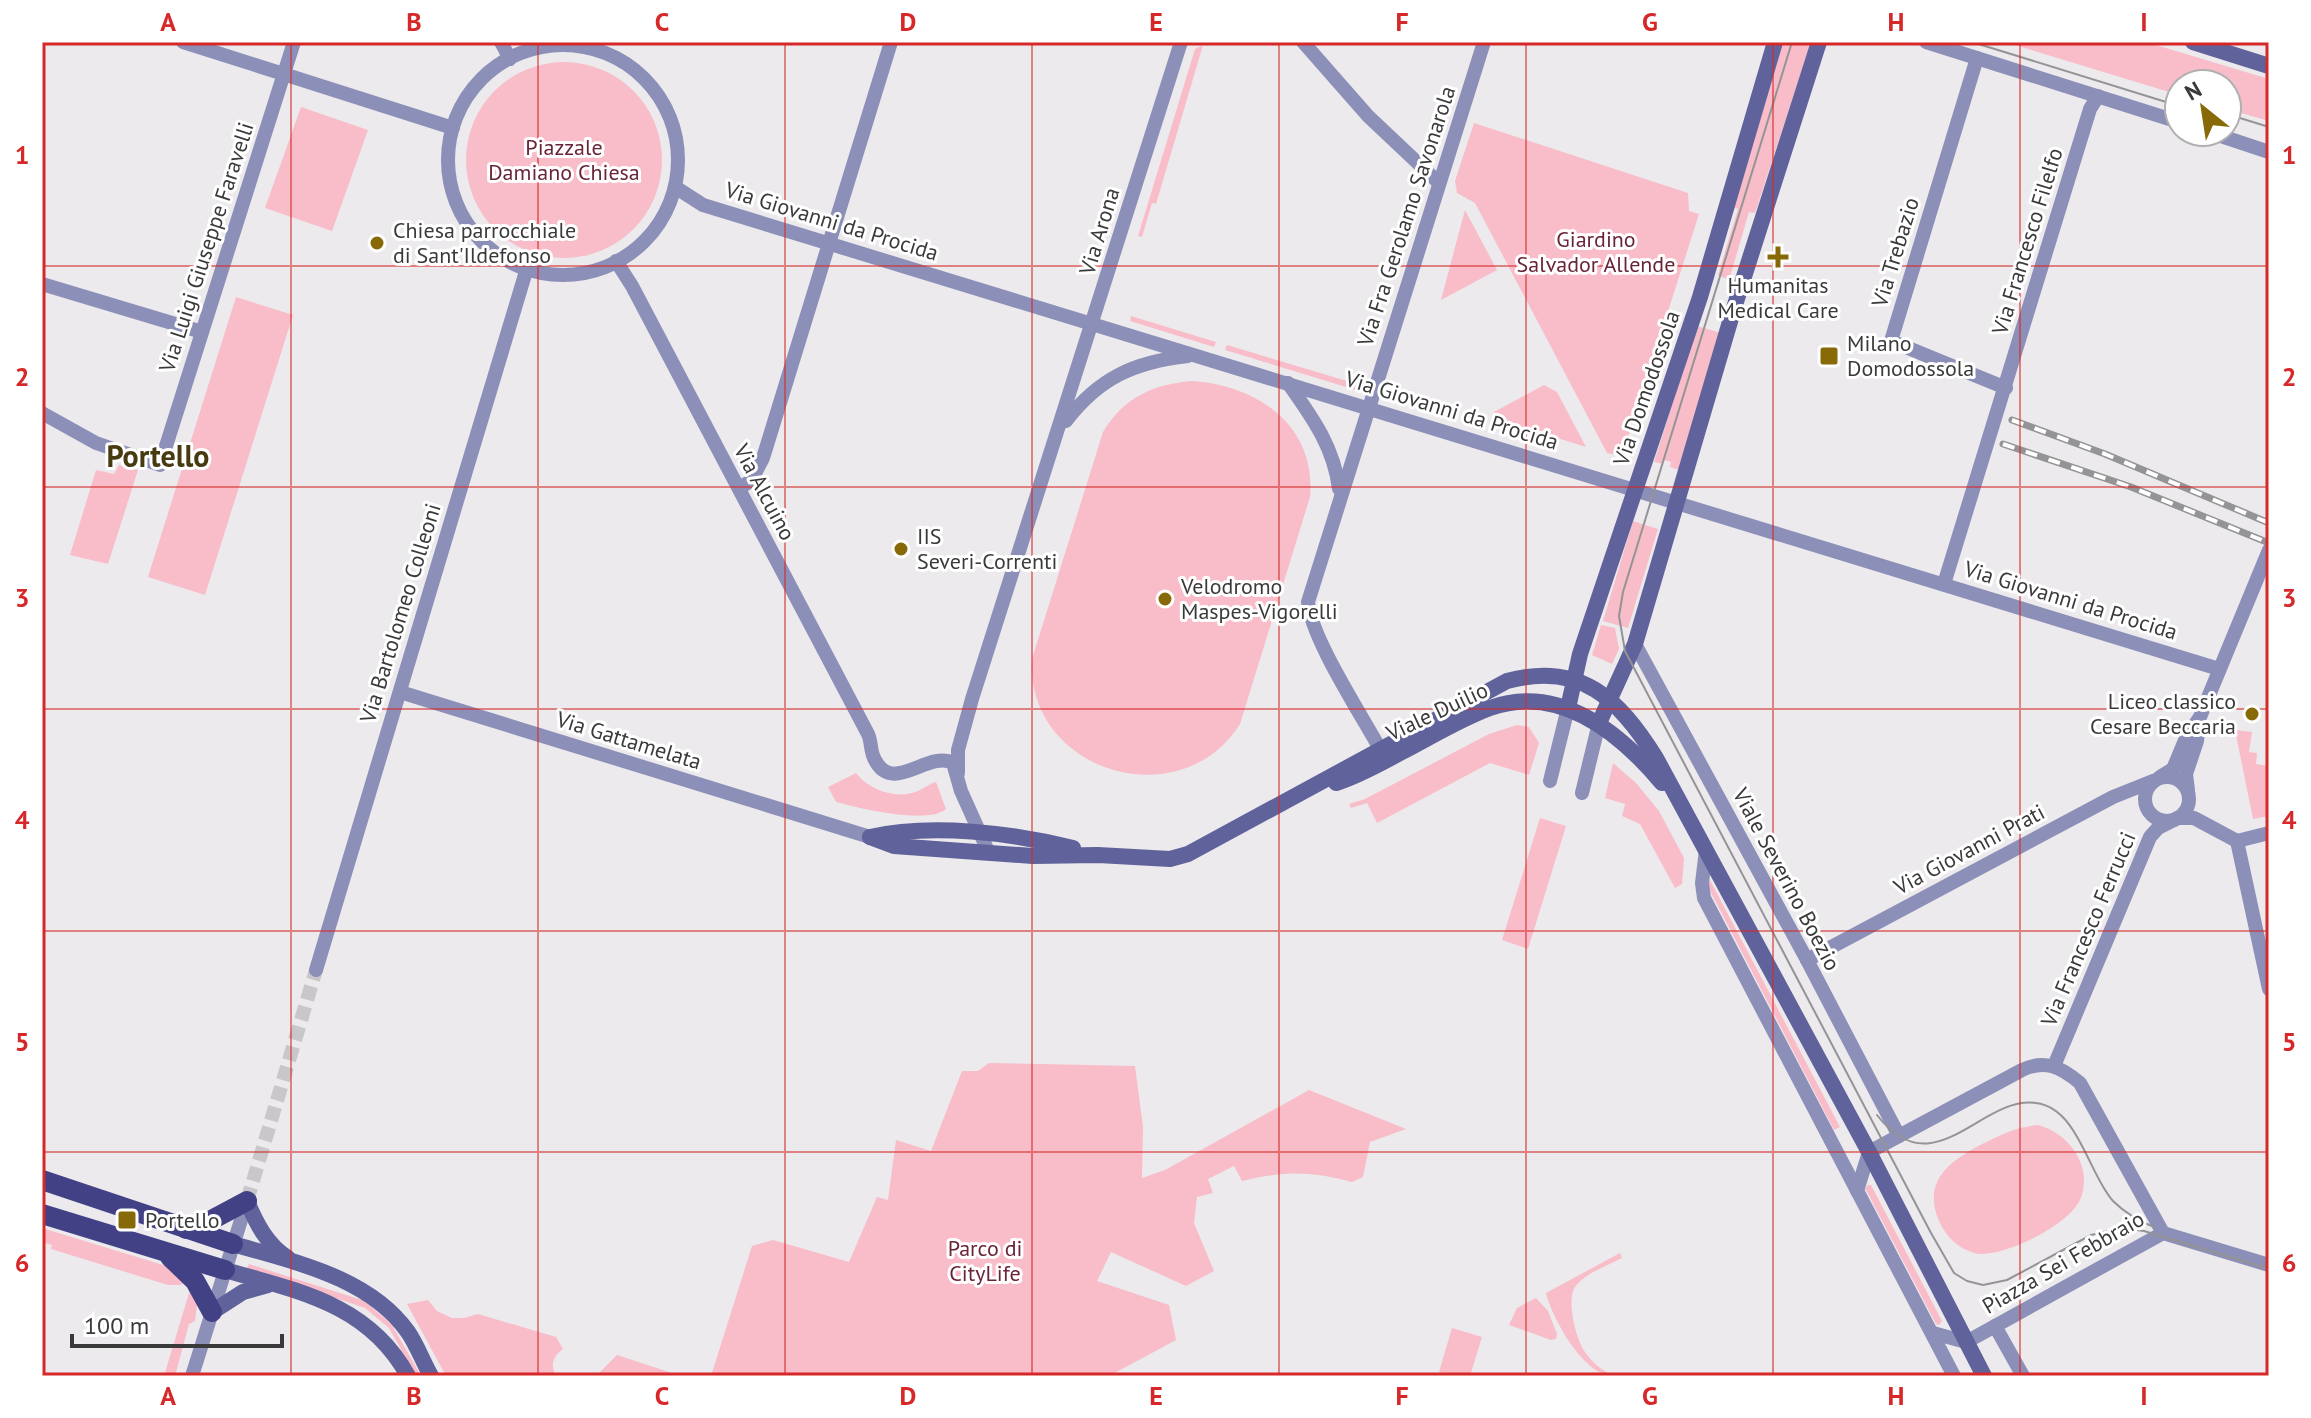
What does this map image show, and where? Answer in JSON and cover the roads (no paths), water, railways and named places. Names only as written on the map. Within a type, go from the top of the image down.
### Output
[{"type":"main road","points":[[42,1180],[233,1244]]},
{"type":"main road","points":[[186,1229],[202,1225],[247,1201]]},
{"type":"main road","points":[[42,1214],[225,1270]]},
{"type":"main road","points":[[164,1252],[190,1275],[208,1300],[212,1312]]},
{"type":"street","points":[[183,42],[453,128]]},
{"type":"street","name":"Via Luigi Giuseppe Faravelli","points":[[42,413],[96,443],[160,465],[294,42]]},
{"type":"street","points":[[501,42],[510,59]]},
{"type":"street","points":[[739,488],[751,481],[760,465],[891,42]]},
{"type":"street","name":"Via Arona","points":[[958,773],[958,750],[972,699],[1181,42]]},
{"type":"street","points":[[1303,42],[1368,116],[1439,183]]},
{"type":"street","name":"Via Fra Gerolamo Savonarola","points":[[1380,749],[1309,616],[1308,602],[1484,42]]},
{"type":"street","name":"Via Domodossola","points":[[1568,708],[1580,654],[1700,297],[1775,42]]},
{"type":"street","points":[[1582,793],[1599,723],[1635,644],[1734,308],[1819,42]]},
{"type":"street","points":[[1926,42],[2163,117]]},
{"type":"street","points":[[2193,42],[2269,66]]},
{"type":"street","points":[[598,46],[649,82],[663,103],[673,125],[678,150],[675,187],[655,229],[635,249],[616,261],[595,270],[570,274],[527,268],[490,248],[464,218],[450,180],[449,154],[453,128],[473,89],[491,71],[510,59],[545,47],[598,46]]},
{"type":"street","name":"Via Trebazio","points":[[1977,58],[1891,341],[2006,388]]},
{"type":"street","name":"Via Francesco Filelfo","points":[[1944,584],[2086,122],[2098,96]]},
{"type":"street","points":[[2243,143],[2269,152]]},
{"type":"street","name":"Via Giovanni da Procida","points":[[675,187],[703,205],[2219,669]]},
{"type":"street","name":"Via Alcuino","points":[[616,261],[739,488],[872,745],[877,764],[893,773],[904,774],[942,759],[953,763],[958,773]]},
{"type":"street","name":"Via Bartolomeo Colleoni","points":[[316,970],[527,268]]},
{"type":"street","points":[[42,284],[202,332]]},
{"type":"street","name":"Via Arona","points":[[1058,432],[1081,402],[1124,371],[1155,359],[1196,355]]},
{"type":"street","name":"Via Fra Gerolamo Savonarola","points":[[1288,383],[1326,441],[1338,476],[1340,495]]},
{"type":"street","name":"Via Francesco Ferrucci","points":[[2237,841],[2194,818],[2160,820],[2147,808],[2145,794],[2157,779],[2173,769],[2186,738],[2200,717],[2269,550]]},
{"type":"street","name":"Viale Severino Boezio","points":[[1635,644],[1899,1136]]},
{"type":"street","name":"Viale Duilio","points":[[870,837],[894,846],[1033,856],[1098,855],[1170,859],[1188,854],[1507,681],[1541,675],[1573,679]]},
{"type":"street","points":[[1573,679],[1609,697],[1640,732],[1869,1152]]},
{"type":"street","name":"Via Gattamelata","points":[[400,692],[870,837]]},
{"type":"street","name":"Viale Duilio","points":[[1297,795],[1360,774],[1489,708],[1523,701],[1546,702],[1568,708],[1599,723]]},
{"type":"street","points":[[1550,781],[1568,708]]},
{"type":"street","name":"Via Francesco Ferrucci","points":[[2054,1066],[2150,837],[2158,828],[2176,819],[2189,805],[2186,774],[2196,747],[2200,717]]},
{"type":"street","points":[[1599,723],[1646,765],[1684,809]]},
{"type":"street","points":[[958,773],[961,791],[988,851]]},
{"type":"street","points":[[2157,779],[2175,778],[2188,790]]},
{"type":"street","name":"Via Giovanni Prati","points":[[1807,960],[2113,797],[2157,779]]},
{"type":"street","name":"Viale Duilio","points":[[870,837],[891,832],[980,834],[1034,839],[1098,855]]},
{"type":"street","points":[[2269,833],[2237,841],[2269,989]]},
{"type":"street","points":[[1706,850],[1702,883],[1704,898],[1954,1376]]},
{"type":"street","points":[[1857,1191],[1869,1152],[2031,1066],[2054,1066]]},
{"type":"street","name":"Piazza Sei Febbraio","points":[[1869,1152],[1966,1342],[2163,1233],[2080,1083],[2054,1066]]},
{"type":"street","points":[[192,1376],[247,1201]]},
{"type":"street","points":[[247,1201],[257,1224],[273,1246],[303,1267]]},
{"type":"street","points":[[2163,1233],[2269,1265]]},
{"type":"street","points":[[233,1244],[352,1284],[382,1304],[408,1332],[431,1376]]},
{"type":"street","points":[[225,1270],[274,1284],[355,1316],[397,1356],[408,1376]]},
{"type":"street","points":[[212,1312],[243,1292],[274,1284]]},
{"type":"street","points":[[1995,1326],[2023,1376]]},
{"type":"street","points":[[1933,1333],[1966,1342],[1984,1376]]},
{"type":"tunnel","points":[[247,1201],[316,970]]},
{"type":"tram line","points":[[1792,42],[1623,592],[1619,616],[1625,651],[1954,1273],[1967,1281],[1983,1285],[2007,1280],[2091,1235],[2121,1228],[2144,1231],[2269,1269]]},
{"type":"tram line","points":[[1972,42],[2163,101]]},
{"type":"tram line","points":[[2243,119],[2269,127]]},
{"type":"tram line","points":[[1877,1115],[1898,1135],[1918,1143],[1938,1142],[2016,1104],[2036,1103],[2050,1107],[2072,1129],[2113,1201],[2132,1216],[2154,1227]]},
{"type":"railway","points":[[2012,420],[2105,454],[2269,523]]},
{"type":"railway","points":[[2003,444],[2131,487],[2269,543]]},
{"type":"place","name":"Chiesa parrocchiale di Sant'Ildefonso","points":[[377,243]]},
{"type":"place","name":"Humanitas Medical Care","points":[[1778,257]]},
{"type":"place","name":"Milano Domodossola","points":[[1829,356]]},
{"type":"place","name":"IIS Severi-Correnti","points":[[901,549]]},
{"type":"place","name":"Velodromo Maspes-Vigorelli","points":[[1165,599]]},
{"type":"place","name":"Liceo classico Cesare Beccaria","points":[[2252,714]]},
{"type":"place","name":"Portello","points":[[127,1220]]},
{"type":"district","name":"Portello","points":[[158,455]]},
{"type":"park label","name":"Piazzale Damiano Chiesa","points":[[564,160]]},
{"type":"park label","name":"Giardino Salvador Allende","points":[[1596,252]]},
{"type":"park label","name":"Parco di CityLife","points":[[985,1260]]}]
